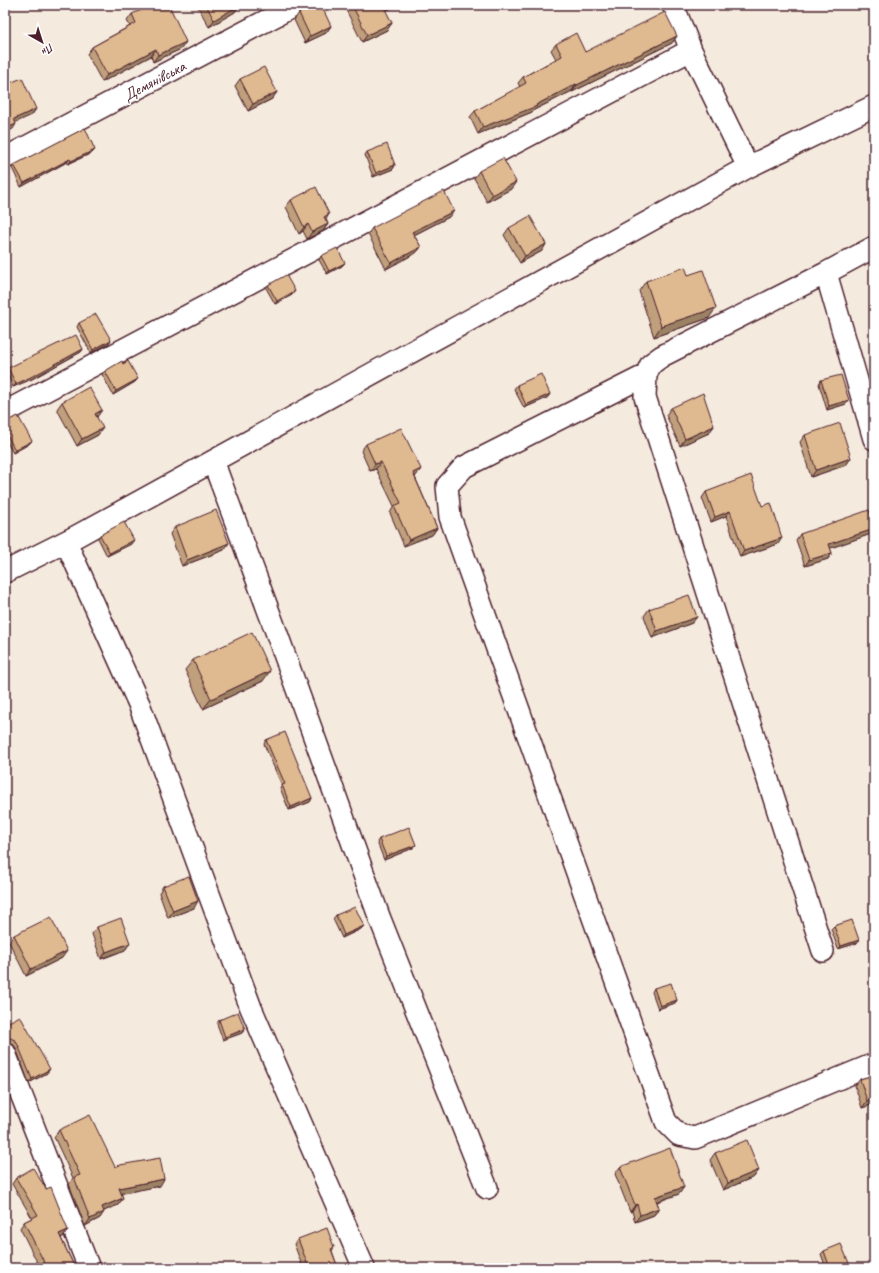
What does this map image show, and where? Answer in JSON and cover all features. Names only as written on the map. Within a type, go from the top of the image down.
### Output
[{"type":"street","name":"Демянівська","points":[[8,156],[296,5]]},
{"type":"street","points":[[673,5],[692,50],[748,167]]},
{"type":"street","points":[[5,412],[692,50]]},
{"type":"street","points":[[5,572],[66,542],[748,167],[874,106]]},
{"type":"street","points":[[823,951],[645,397],[646,375],[651,364],[662,356],[874,247]]},
{"type":"street","points":[[826,273],[874,439]]},
{"type":"street","points":[[646,375],[464,467],[447,486],[450,517],[666,1122],[679,1135],[695,1138],[874,1064]]},
{"type":"street","points":[[213,461],[273,622],[380,919],[487,1188]]},
{"type":"street","points":[[66,542],[139,704],[251,1008],[364,1268]]},
{"type":"street","points":[[5,1053],[89,1268]]},
{"type":"building","points":[[153,5],[169,5],[186,42],[158,55],[156,49],[107,75],[92,47],[136,23],[132,14]]},
{"type":"building","points":[[206,5],[240,5],[214,20]]},
{"type":"building","points":[[310,5],[321,5],[331,26],[310,36],[299,13]]},
{"type":"building","points":[[352,5],[388,5],[384,7],[392,23],[367,35]]},
{"type":"building","points":[[665,12],[677,36],[577,85],[576,84],[536,105],[537,106],[483,127],[475,111],[526,83],[523,77],[562,56],[556,44],[576,33],[585,52]]},
{"type":"building","points":[[264,67],[277,92],[253,104],[240,79]]},
{"type":"building","points":[[22,78],[36,109],[14,119],[16,124],[5,129],[5,89],[7,89],[5,85]]},
{"type":"building","points":[[85,128],[95,150],[71,161],[70,159],[24,183],[14,165]]},
{"type":"building","points":[[387,144],[395,165],[376,173],[367,152]]},
{"type":"building","points":[[503,158],[516,182],[492,195],[479,171]]},
{"type":"building","points":[[316,187],[329,214],[324,217],[328,224],[312,232],[308,224],[304,227],[291,200]]},
{"type":"building","points":[[444,191],[454,211],[412,232],[421,247],[391,263],[372,228]]},
{"type":"building","points":[[530,216],[546,244],[525,256],[509,228]]},
{"type":"building","points":[[337,248],[345,263],[329,271],[321,256]]},
{"type":"building","points":[[685,267],[688,275],[703,270],[716,308],[661,326],[646,281]]},
{"type":"building","points":[[286,275],[295,291],[277,301],[268,285]]},
{"type":"building","points":[[96,314],[111,340],[93,350],[79,323]]},
{"type":"building","points":[[76,335],[83,349],[16,384],[8,368]]},
{"type":"building","points":[[122,361],[123,364],[128,361],[138,379],[116,391],[105,371]]},
{"type":"building","points":[[541,374],[550,394],[526,405],[517,385]]},
{"type":"building","points":[[841,375],[849,400],[829,406],[821,380]]},
{"type":"building","points":[[89,387],[102,410],[95,414],[103,428],[82,439],[62,402]]},
{"type":"building","points":[[703,393],[714,426],[685,439],[671,408]]},
{"type":"building","points":[[18,416],[32,441],[15,450],[5,431],[5,422]]},
{"type":"building","points":[[840,423],[851,458],[816,470],[805,435]]},
{"type":"building","points":[[401,428],[421,469],[413,473],[437,528],[409,540],[394,506],[401,503],[381,462],[375,464],[366,444]]},
{"type":"building","points":[[751,475],[762,506],[771,503],[782,538],[744,551],[730,511],[715,517],[706,492]]},
{"type":"building","points":[[216,510],[229,543],[187,560],[175,527]]},
{"type":"building","points":[[869,510],[874,529],[829,544],[832,553],[809,560],[800,534]]},
{"type":"building","points":[[124,522],[134,540],[110,553],[100,535]]},
{"type":"building","points":[[689,595],[697,617],[657,631],[649,609]]},
{"type":"building","points":[[252,632],[270,671],[211,699],[193,660]]},
{"type":"building","points":[[285,732],[312,798],[291,807],[282,785],[285,784],[266,740]]},
{"type":"building","points":[[409,827],[416,845],[386,856],[379,839]]},
{"type":"building","points":[[189,876],[198,901],[173,911],[163,886]]},
{"type":"building","points":[[355,907],[364,926],[344,935],[336,915]]},
{"type":"building","points":[[51,917],[67,951],[31,969],[14,935]]},
{"type":"building","points":[[121,918],[130,943],[106,952],[97,927]]},
{"type":"building","points":[[852,920],[859,940],[841,946],[834,926]]},
{"type":"building","points":[[671,983],[677,1000],[660,1006],[654,988]]},
{"type":"building","points":[[238,1012],[245,1029],[225,1037],[219,1020]]},
{"type":"building","points":[[20,1016],[50,1069],[32,1079],[15,1040],[5,1038],[5,1024]]},
{"type":"building","points":[[874,1075],[874,1099],[867,1101],[860,1079]]},
{"type":"building","points":[[5,1076],[11,1091],[5,1094]]},
{"type":"building","points":[[90,1115],[115,1167],[160,1158],[164,1179],[119,1188],[123,1198],[102,1207],[104,1212],[90,1219],[74,1177],[80,1175],[59,1130]]},
{"type":"building","points":[[747,1140],[759,1170],[728,1183],[715,1153]]},
{"type":"building","points":[[670,1148],[684,1187],[655,1197],[659,1208],[640,1215],[637,1204],[635,1205],[620,1167]]},
{"type":"building","points":[[33,1168],[46,1189],[51,1187],[68,1230],[59,1234],[75,1268],[45,1268],[44,1267],[46,1266],[24,1222],[38,1215],[16,1178]]},
{"type":"building","points":[[327,1228],[334,1247],[331,1249],[338,1268],[309,1268],[298,1239]]},
{"type":"building","points":[[841,1244],[851,1268],[830,1268],[824,1251]]}]
